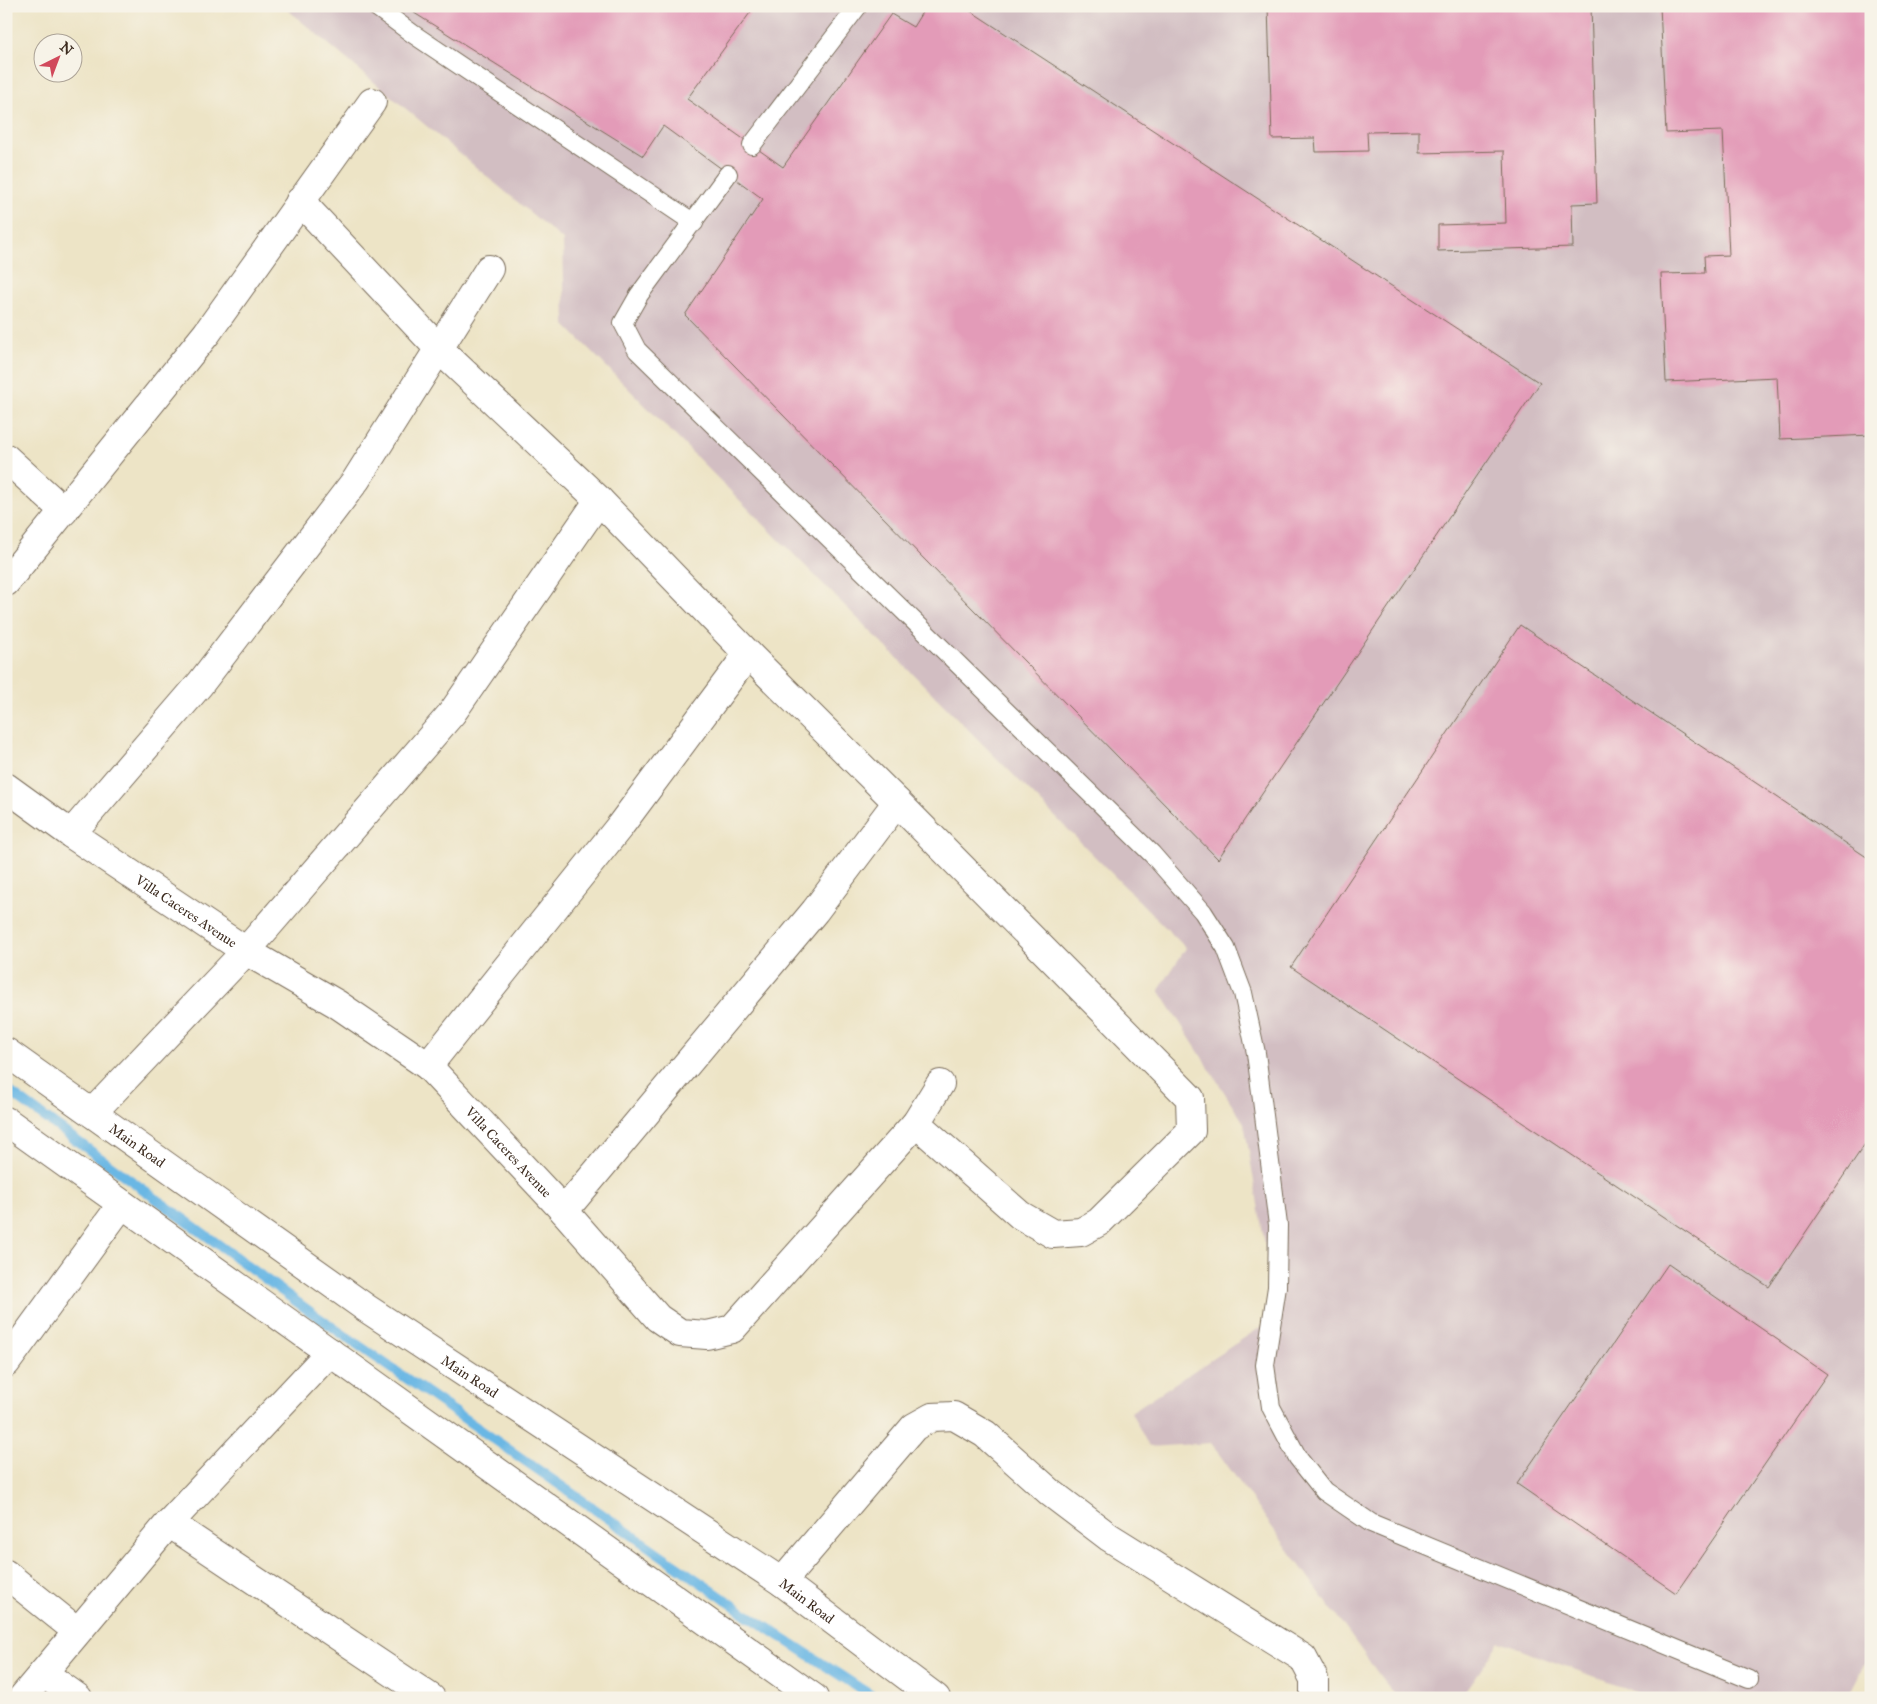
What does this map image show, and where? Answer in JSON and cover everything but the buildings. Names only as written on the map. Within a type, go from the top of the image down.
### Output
[{"type":"street","points":[[6,582],[207,333],[372,102]]},
{"type":"street","points":[[300,201],[440,350],[599,500],[748,654],[898,802],[1190,1098],[1191,1130],[1099,1222],[1081,1232],[1053,1234],[1020,1214],[916,1123]]},
{"type":"street","points":[[71,834],[200,684],[356,480],[490,269]]},
{"type":"street","points":[[6,458],[64,511]]},
{"type":"street","points":[[92,1113],[246,951],[452,713],[599,500]]},
{"type":"street","points":[[428,1066],[620,826],[748,654]]},
{"type":"street","name":"Villa Caceres Avenue","points":[[6,787],[71,834],[246,951],[337,1004],[428,1066],[564,1211],[644,1304],[658,1318],[680,1333],[707,1335],[732,1329],[916,1123],[940,1084]]},
{"type":"street","points":[[564,1211],[816,912],[898,802]]},
{"type":"street","name":"Main Road","points":[[6,1052],[366,1308],[782,1582],[936,1698]]},
{"type":"street","points":[[6,1121],[814,1698]]},
{"type":"street","points":[[6,1363],[122,1204]]},
{"type":"street","points":[[22,1698],[169,1523],[330,1352]]},
{"type":"street","points":[[782,1582],[914,1427],[932,1416],[954,1416],[985,1434],[1051,1493],[1109,1537],[1303,1658],[1314,1679],[1314,1698]]},
{"type":"street","points":[[169,1523],[431,1698]]},
{"type":"street","points":[[6,1574],[77,1632]]},
{"type":"street","points":[[43,1673],[78,1698]]},
{"type":"lane","points":[[375,6],[412,34],[694,222]]},
{"type":"lane","points":[[752,146],[858,6]]},
{"type":"lane","points":[[728,174],[638,295],[623,323],[637,350],[1152,854],[1204,912],[1226,948],[1243,993],[1256,1053],[1278,1225],[1277,1287],[1265,1365],[1271,1407],[1298,1458],[1324,1491],[1371,1522],[1749,1679]]},
{"type":"shaded area","points":[[283,6],[1871,6],[1871,1652],[1847,1698],[1652,1698],[1500,1642],[1461,1698],[1396,1698],[1211,1443],[1149,1447],[1131,1412],[1264,1325],[1273,1291],[1244,1123],[1159,990],[1186,948],[565,325],[563,240]]},
{"type":"waterway","points":[[6,1089],[312,1313],[746,1614],[875,1698]]}]
